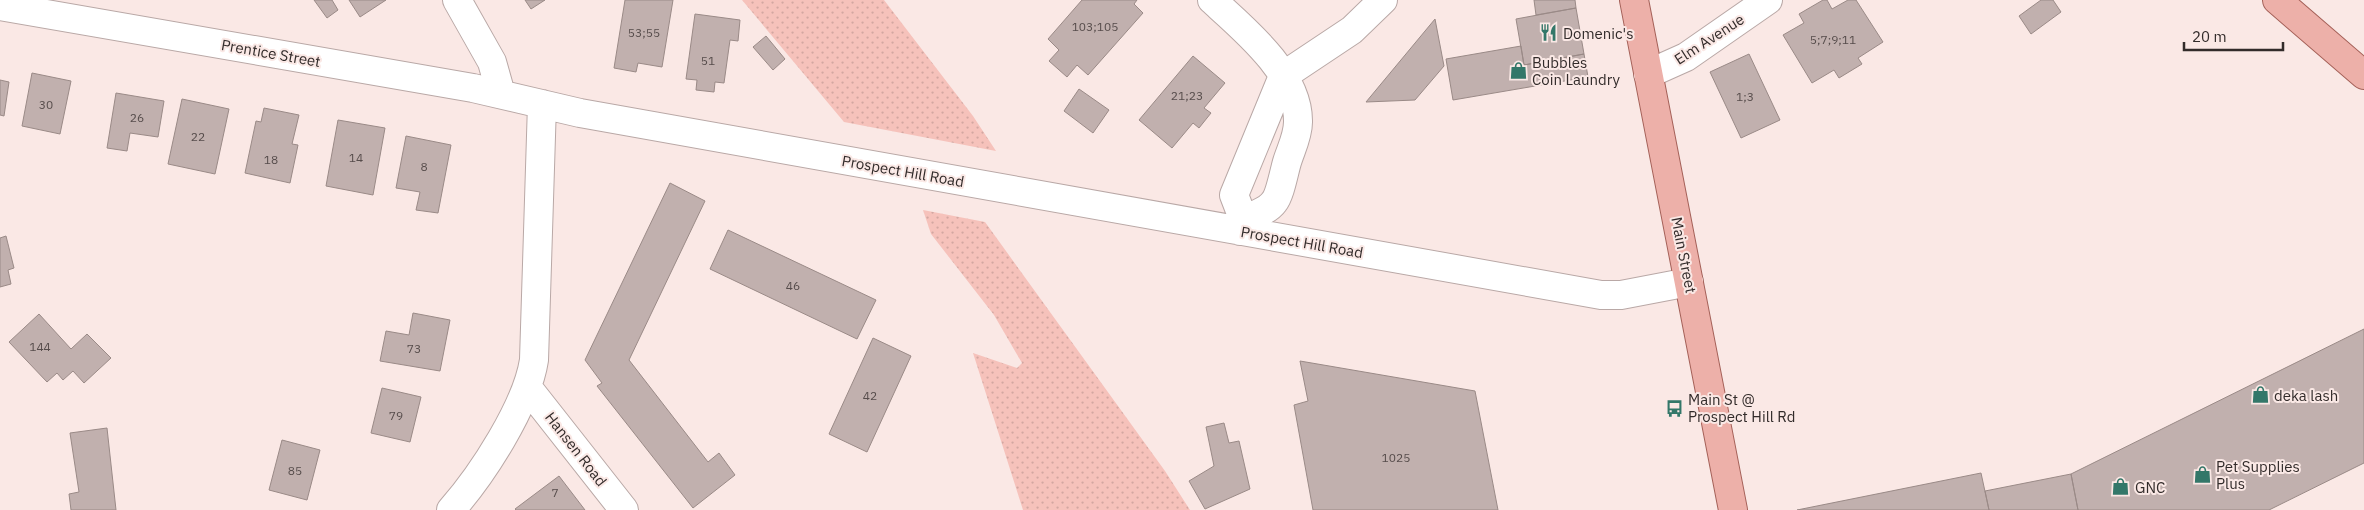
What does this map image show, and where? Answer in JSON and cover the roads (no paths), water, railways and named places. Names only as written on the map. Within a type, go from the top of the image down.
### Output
[{"type":"main road","name":"Main Street","points":[[1634,0],[1733,510]]},
{"type":"main road","points":[[2277,0],[2364,75]]},
{"type":"street","points":[[457,0],[492,62],[501,94]]},
{"type":"street","points":[[1212,0],[1260,43],[1283,76],[1296,106],[1298,120],[1296,136],[1274,202],[1242,226],[1234,194],[1283,76],[1352,30],[1383,0]]},
{"type":"street","name":"Elm Avenue","points":[[1648,74],[1686,57],[1768,0]]},
{"type":"street","name":"Prentice Street","points":[[0,6],[74,10],[501,94],[542,104]]},
{"type":"street","points":[[450,510],[486,465],[528,388],[534,360],[542,104]]},
{"type":"street","name":"Prospect Hill Road","points":[[542,104],[580,114],[1242,226],[1601,295],[1621,295],[1690,282]]},
{"type":"street","name":"Hansen Road","points":[[528,388],[624,510]]},
{"type":"place","name":"Domenic's","points":[[1549,33]]},
{"type":"place","name":"Bubbles Coin Laundry","points":[[1518,71]]},
{"type":"place","name":"deka lash","points":[[2260,395]]},
{"type":"place","name":"Main St @ Prospect Hill Rd","points":[[1674,408]]},
{"type":"place","name":"Pet Supplies Plus","points":[[2202,475]]},
{"type":"place","name":"GNC","points":[[2121,487]]}]
